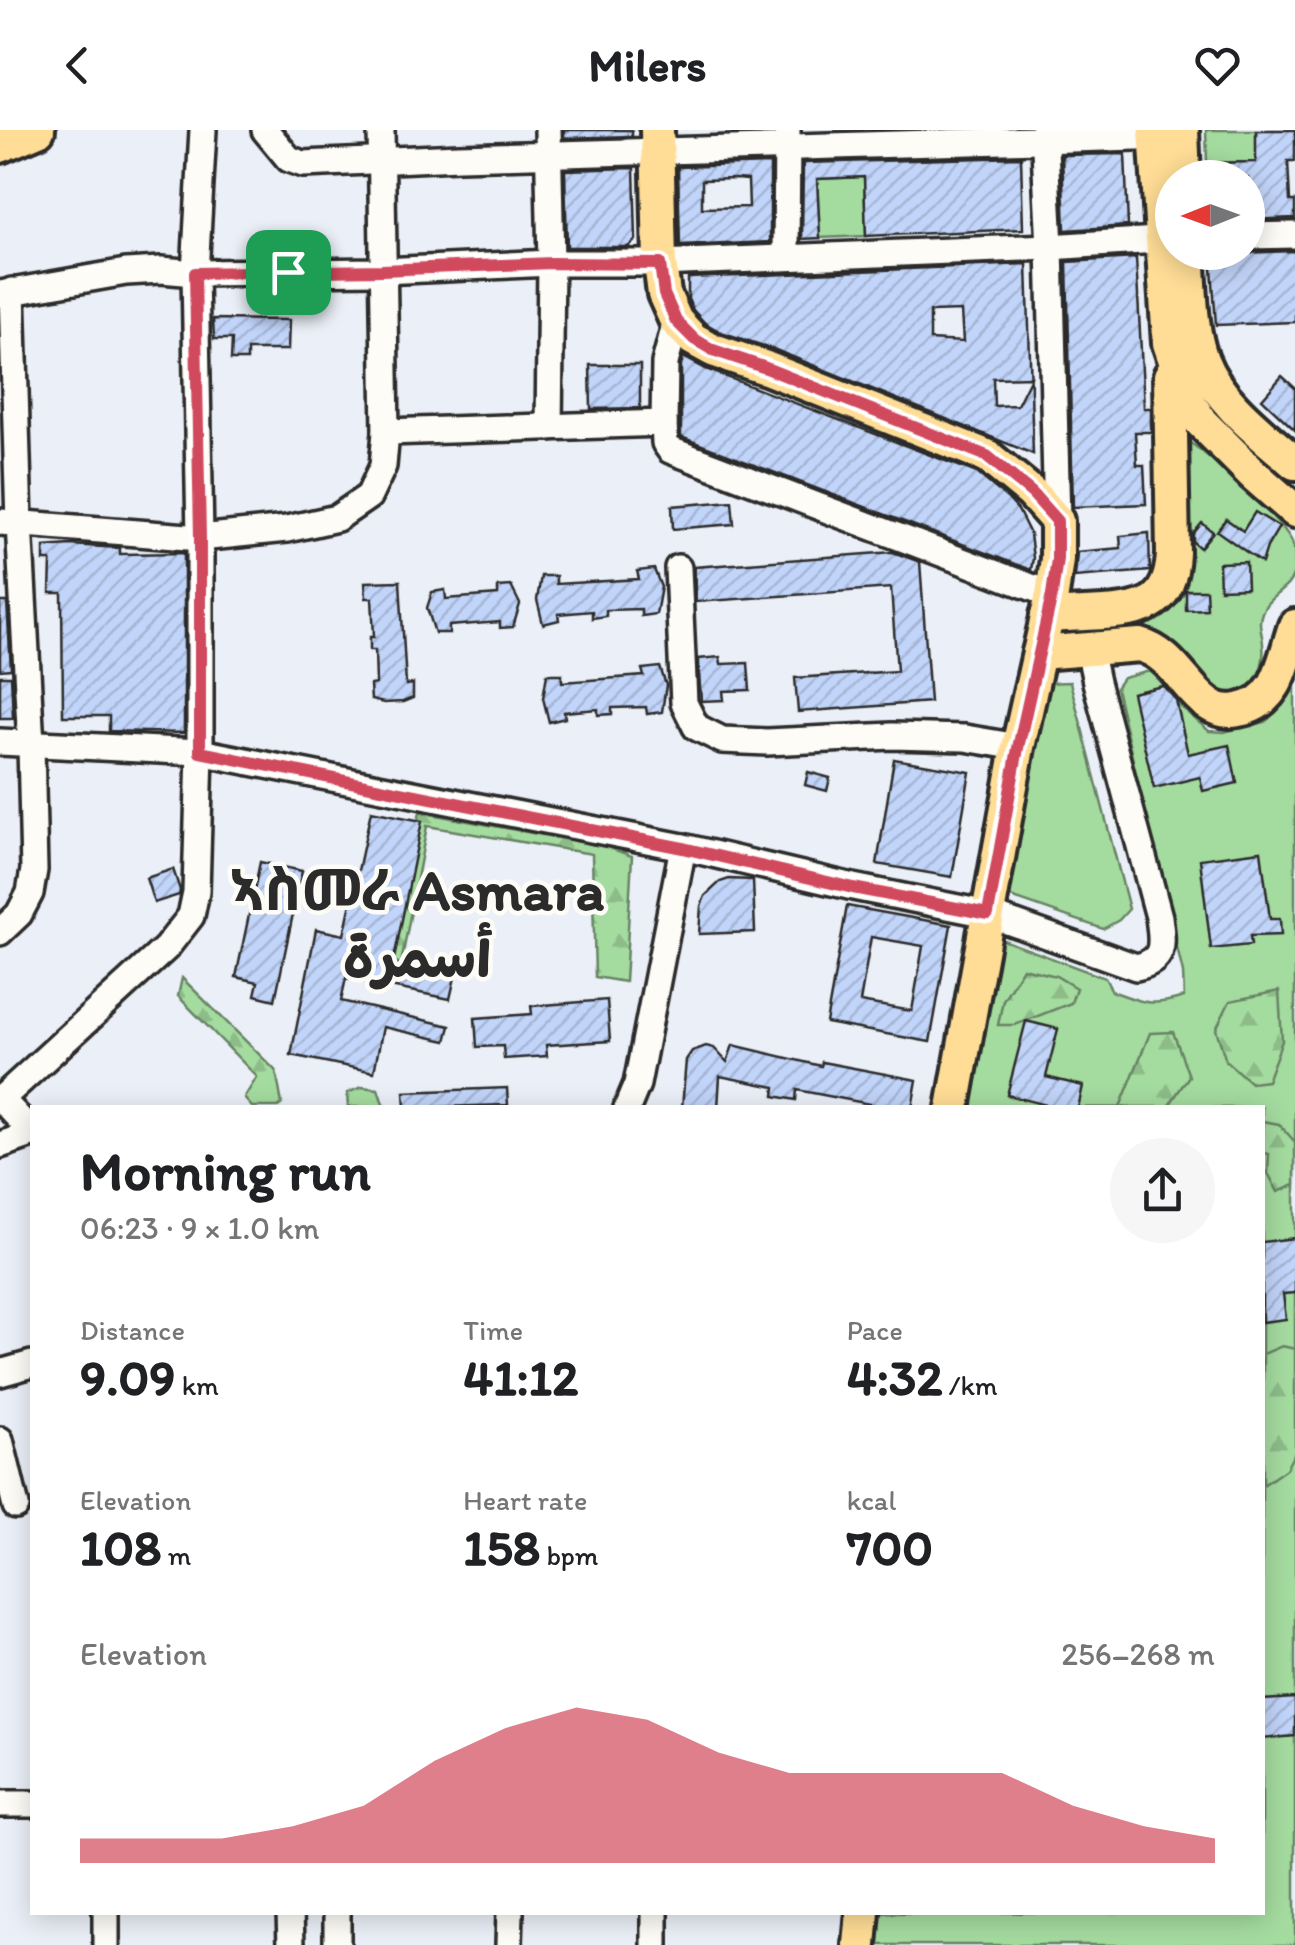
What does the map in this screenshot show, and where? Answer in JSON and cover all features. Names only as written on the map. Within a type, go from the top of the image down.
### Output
[{"type":"main road","points":[[0,146],[38,130]]},
{"type":"main road","points":[[1168,133],[1178,160]]},
{"type":"main road","points":[[1168,133],[1169,160]]},
{"type":"main road","points":[[657,140],[664,294],[676,321],[694,339],[713,350],[987,456],[1032,493],[1057,521],[1057,559],[1049,606],[1018,748],[954,1105]]},
{"type":"main road","points":[[1049,606],[1127,611],[1148,606],[1168,585],[1172,571],[1169,342],[1173,270]]},
{"type":"main road","points":[[1180,270],[1201,358],[1211,378],[1226,398],[1295,463]]},
{"type":"main road","points":[[1169,342],[1188,402],[1201,422],[1295,511]]},
{"type":"main road","points":[[1172,441],[1201,422],[1226,398]]},
{"type":"main road","points":[[1039,652],[1140,646],[1154,649],[1170,661],[1200,698],[1218,711],[1231,712],[1261,702],[1274,688],[1295,626]]},
{"type":"main road","points":[[860,1945],[863,1915]]},
{"type":"street","points":[[30,1131],[0,1098],[166,948],[191,916],[196,892],[200,538],[195,273],[203,130]]},
{"type":"street","points":[[265,130],[289,158],[304,164],[460,157],[548,143],[1168,133]]},
{"type":"street","points":[[9,522],[200,538],[286,529],[337,518],[369,496],[382,466],[386,432],[381,130]]},
{"type":"street","points":[[459,130],[460,157]]},
{"type":"street","points":[[1044,135],[1057,521]]},
{"type":"street","points":[[786,257],[787,139]]},
{"type":"street","points":[[548,143],[552,263],[549,427]]},
{"type":"street","points":[[1265,236],[1295,235]]},
{"type":"street","points":[[0,932],[19,914],[30,893],[34,870],[31,745],[9,522],[6,292],[126,272],[162,270],[195,273],[552,263],[660,264],[1155,244]]},
{"type":"street","points":[[676,321],[666,351],[664,423],[665,443],[670,450],[1049,606]]},
{"type":"street","points":[[386,432],[664,423]]},
{"type":"street","points":[[678,568],[684,703],[696,726],[722,740],[767,742],[892,736],[965,738],[1018,748]]},
{"type":"street","points":[[0,742],[200,752],[683,848],[853,888],[988,914],[1136,967],[1148,965],[1156,960],[1162,944],[1159,917],[1089,649]]},
{"type":"street","points":[[628,1105],[637,1084],[683,848]]},
{"type":"street","points":[[0,1146],[30,1134]]},
{"type":"street","points":[[0,1374],[30,1365]]},
{"type":"street","points":[[0,1440],[16,1505]]},
{"type":"street","points":[[0,1804],[30,1804]]},
{"type":"street","points":[[106,1915],[106,1945]]},
{"type":"street","points":[[290,1915],[291,1945]]},
{"type":"street","points":[[337,1915],[337,1945]]},
{"type":"street","points":[[509,1945],[510,1915]]},
{"type":"street","points":[[654,1945],[655,1915]]},
{"type":"green space","points":[[1206,130],[1256,130],[1257,160],[1207,160]]},
{"type":"green space","points":[[864,177],[866,236],[820,238],[817,179]]},
{"type":"green space","points":[[1186,440],[1260,504],[1286,532],[1294,549],[1291,580],[1262,613],[1260,671],[1251,685],[1228,697],[1085,635],[1084,624],[1154,613]]},
{"type":"green space","points":[[1295,651],[1295,1945],[872,1945],[876,1915],[1265,1915],[1265,1105],[963,1105],[995,937],[1105,978],[1112,991],[1132,998],[1155,1003],[1184,997],[1183,973],[1116,688],[1123,678],[1154,670],[1174,701],[1209,731],[1224,732],[1265,722],[1287,695]]},
{"type":"green space","points":[[1070,682],[1129,909],[1103,929],[1005,895],[1044,683]]},
{"type":"green space","points":[[420,812],[607,847],[632,856],[625,982],[595,977],[592,854],[427,826],[401,964],[384,958]]},
{"type":"green space","points":[[1023,968],[1056,976],[1076,988],[1071,1003],[1015,1025],[998,1025],[1003,1000]]},
{"type":"green space","points":[[182,978],[276,1071],[282,1104],[250,1105],[244,1098],[257,1077],[178,996]]},
{"type":"green space","points":[[1279,991],[1282,1041],[1267,1081],[1251,1083],[1226,1061],[1216,1029],[1230,1001]]},
{"type":"green space","points":[[1173,1032],[1189,1076],[1169,1105],[1121,1105],[1150,1033]]},
{"type":"green space","points":[[362,1087],[378,1089],[383,1105],[348,1105],[347,1093]]},
{"type":"green space","points":[[1265,1121],[1279,1124],[1295,1142],[1295,1185],[1278,1192],[1268,1173],[1269,1154],[1265,1153]]},
{"type":"green space","points":[[1282,1346],[1295,1349],[1295,1452],[1286,1469],[1265,1484],[1265,1353]]},
{"type":"building","points":[[564,130],[632,130],[632,136],[564,138]]},
{"type":"building","points":[[1256,130],[1295,130],[1295,161],[1288,161],[1295,218],[1265,219],[1265,160],[1256,160]]},
{"type":"building","points":[[1125,154],[1128,226],[1065,230],[1062,155]]},
{"type":"building","points":[[1021,157],[1023,229],[866,236],[864,177],[817,179],[820,238],[802,239],[803,163]]},
{"type":"building","points":[[770,164],[770,242],[680,246],[678,167]],"holes":[[[702,180],[748,180],[749,207],[702,208]]]},
{"type":"building","points":[[634,168],[636,240],[628,247],[567,247],[565,170]]},
{"type":"building","points":[[1295,251],[1295,322],[1216,325],[1212,270],[1265,270],[1265,252]]},
{"type":"building","points":[[1136,258],[1144,408],[1151,408],[1151,432],[1135,432],[1137,465],[1144,465],[1146,504],[1073,507],[1067,262]]},
{"type":"building","points":[[1027,264],[1031,377],[993,378],[994,406],[1017,405],[1031,378],[1033,454],[773,349],[721,332],[693,310],[688,299],[688,278]],"holes":[[[961,311],[963,342],[930,340],[930,312]]]},
{"type":"building","points":[[213,319],[289,320],[288,350],[247,350],[247,360],[231,360],[232,339],[214,339]]},
{"type":"building","points":[[683,357],[977,473],[1018,510],[1030,534],[1031,570],[681,437]]},
{"type":"building","points":[[590,365],[640,365],[640,408],[591,409]]},
{"type":"building","points":[[1282,376],[1295,388],[1295,430],[1262,399]]},
{"type":"building","points":[[732,501],[734,524],[673,529],[672,506]]},
{"type":"building","points":[[1255,512],[1279,527],[1262,563],[1217,531],[1226,519],[1243,531]]},
{"type":"building","points":[[1202,523],[1213,532],[1200,548],[1193,542],[1193,534]]},
{"type":"building","points":[[1149,533],[1150,571],[1075,577],[1077,552],[1121,548],[1120,536]]},
{"type":"building","points":[[44,547],[120,548],[120,554],[184,553],[184,733],[109,731],[109,716],[63,716],[62,593],[50,593],[51,561],[44,561]]},
{"type":"building","points":[[893,552],[920,562],[930,702],[798,712],[795,678],[897,671],[891,588],[696,602],[694,567]]},
{"type":"building","points":[[1246,562],[1247,588],[1220,589],[1219,563]]},
{"type":"building","points":[[654,569],[661,587],[656,614],[641,616],[641,609],[606,610],[606,616],[592,618],[592,611],[558,614],[559,620],[543,624],[537,600],[541,576],[556,576],[556,584],[639,579],[637,571]]},
{"type":"building","points":[[400,581],[406,685],[413,684],[413,698],[384,703],[371,700],[370,685],[376,684],[375,650],[370,650],[370,637],[374,637],[372,598],[366,598],[365,582]]},
{"type":"building","points":[[511,586],[520,604],[513,627],[500,628],[500,622],[449,626],[449,633],[435,633],[427,608],[432,592],[445,590],[446,599],[498,595],[498,587]]},
{"type":"building","points":[[1186,590],[1206,590],[1207,609],[1186,610]]},
{"type":"building","points":[[0,602],[7,602],[11,669],[0,670]]},
{"type":"building","points":[[720,657],[721,664],[748,663],[750,690],[723,691],[724,700],[701,701],[698,659]]},
{"type":"building","points":[[660,667],[666,685],[662,712],[647,714],[646,707],[612,708],[612,714],[598,715],[598,709],[564,712],[565,718],[549,722],[543,698],[547,674],[562,674],[562,682],[644,676],[642,669]]},
{"type":"building","points":[[0,676],[11,676],[13,718],[0,718]]},
{"type":"building","points":[[1163,686],[1176,700],[1188,754],[1229,745],[1237,783],[1203,791],[1200,777],[1154,788],[1132,693]]},
{"type":"building","points":[[894,759],[970,772],[952,877],[877,864]]},
{"type":"building","points":[[808,772],[830,778],[827,791],[805,785]]},
{"type":"building","points":[[371,811],[422,821],[393,964],[455,977],[450,999],[346,978],[341,1001],[450,1026],[446,1041],[383,1027],[374,1072],[291,1055],[316,929],[344,935]]},
{"type":"building","points":[[1261,851],[1270,919],[1280,919],[1281,935],[1250,936],[1251,945],[1211,949],[1200,859]]},
{"type":"building","points":[[260,862],[302,871],[275,1000],[255,995],[258,982],[236,977]]},
{"type":"building","points":[[173,869],[179,895],[154,903],[146,878]]},
{"type":"building","points":[[729,879],[753,880],[755,932],[699,934],[705,896]]},
{"type":"building","points":[[847,906],[951,925],[930,1042],[826,1023]],"holes":[[[871,937],[923,946],[912,1011],[860,1002]]]},
{"type":"building","points":[[607,1000],[610,1041],[546,1045],[547,1056],[504,1059],[503,1046],[477,1047],[475,1018],[532,1014],[531,1006]]},
{"type":"building","points":[[1026,1021],[1058,1029],[1046,1077],[1083,1086],[1079,1105],[1046,1105],[1007,1095]]},
{"type":"building","points":[[733,1045],[821,1066],[822,1062],[917,1080],[913,1105],[875,1105],[797,1090],[796,1100],[774,1096],[775,1087],[720,1076],[718,1105],[682,1105],[686,1060],[692,1051],[706,1046],[714,1048],[727,1062]]},
{"type":"building","points":[[507,1088],[508,1105],[405,1105],[404,1092]]},
{"type":"building","points":[[1295,1238],[1295,1293],[1283,1294],[1286,1319],[1265,1322],[1265,1242]]},
{"type":"building","points":[[1295,1698],[1295,1736],[1265,1739],[1265,1700]]},
{"type":"district","name":"ኣስመራ Asmara أسمرة","points":[[417,924]]},
{"type":"route","points":[[552,263],[660,264],[664,294],[676,321],[694,339],[713,350],[987,456],[1032,493],[1057,521],[1057,559],[988,914],[853,888],[683,848],[200,752],[195,273],[288,272],[552,263]]}]
